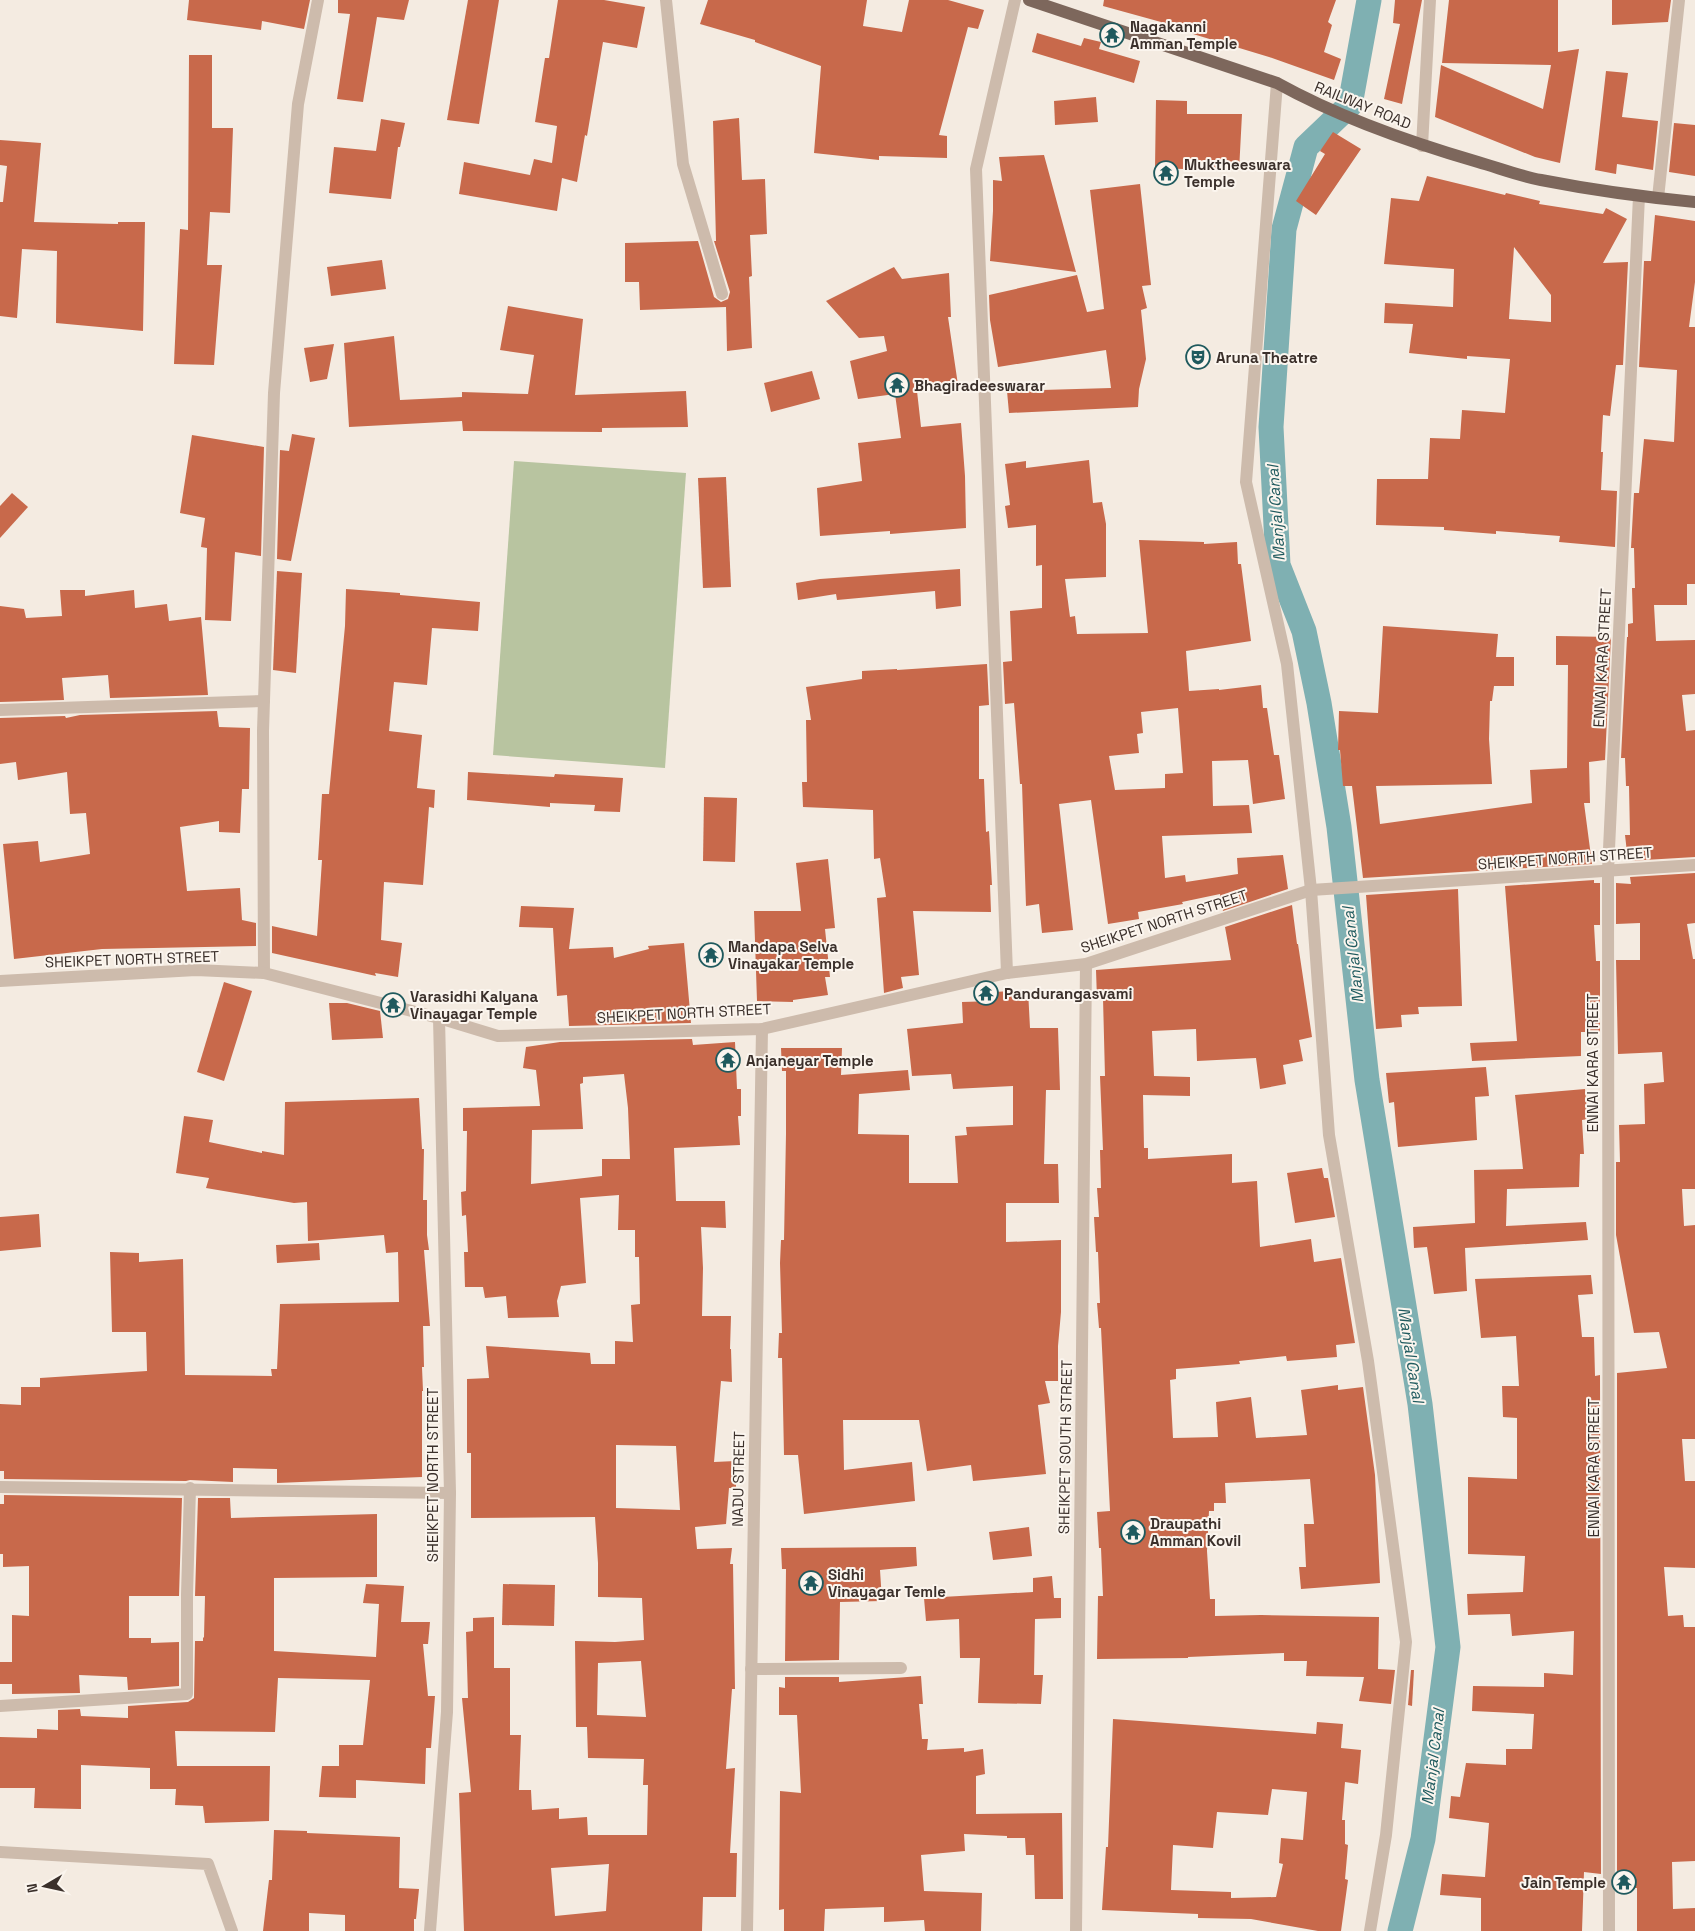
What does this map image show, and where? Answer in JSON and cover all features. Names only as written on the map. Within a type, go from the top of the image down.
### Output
[{"type":"main road","name":"RAILWAY ROAD","points":[[1029,0],[1277,83],[1300,96],[1422,146],[1539,180],[1639,196],[1695,202]]},
{"type":"street","points":[[264,973],[264,701],[274,393],[298,104],[318,0]]},
{"type":"street","points":[[666,0],[683,164],[722,294]]},
{"type":"street","points":[[1007,973],[976,169],[1015,0]]},
{"type":"street","points":[[1422,146],[1430,0]]},
{"type":"street","points":[[1658,198],[1679,0]]},
{"type":"street","points":[[1277,83],[1246,482],[1287,664],[1312,890],[1329,1135],[1368,1361],[1406,1642],[1386,1835],[1370,1931]]},
{"type":"street","name":"ENNAI KARA STREET","points":[[1608,1931],[1608,871],[1639,196]]},
{"type":"street","points":[[0,710],[264,701]]},
{"type":"street","name":"SHEIKPET NORTH STREET","points":[[0,981],[196,970],[264,973],[439,1018],[498,1036],[762,1028],[1007,973],[1086,964],[1312,890],[1695,865]]},
{"type":"street","name":"SHEIKPET SOUTH STREET","points":[[1076,1931],[1086,964]]},
{"type":"street","name":"SHEIKPET NORTH STREET","points":[[430,1931],[447,1712],[450,1493],[439,1018]]},
{"type":"street","name":"NADU STREET","points":[[747,1931],[762,1028]]},
{"type":"street","points":[[0,1487],[190,1488],[450,1493]]},
{"type":"street","points":[[0,1706],[187,1694],[190,1488]]},
{"type":"street","points":[[751,1669],[901,1668]]},
{"type":"street","points":[[0,1852],[208,1864],[232,1931]]},
{"type":"green space","points":[[514,461],[686,473],[665,768],[493,755]]},
{"type":"building","points":[[189,0],[310,0],[304,29],[262,21],[261,30],[187,20]]},
{"type":"building","points":[[338,0],[409,0],[404,20],[377,17],[363,102],[337,99],[350,14],[338,13]]},
{"type":"building","points":[[468,0],[499,0],[479,124],[447,120]]},
{"type":"building","points":[[558,0],[604,0],[645,7],[637,48],[603,42],[577,182],[562,178],[557,211],[459,194],[464,162],[530,175],[534,159],[552,163],[557,126],[535,122],[545,58],[549,58]]},
{"type":"building","points":[[708,0],[867,0],[863,26],[902,32],[909,0],[948,0],[984,10],[978,29],[968,27],[939,135],[947,136],[947,158],[879,156],[879,160],[814,153],[821,66],[755,42],[755,40],[700,24]]},
{"type":"building","points":[[1104,0],[1336,0],[1328,22],[1332,25],[1324,52],[1341,59],[1334,80],[1269,57],[1160,24],[1161,22],[1103,6]]},
{"type":"building","points":[[1395,0],[1422,0],[1402,104],[1384,99],[1400,24],[1393,23]]},
{"type":"building","points":[[1449,0],[1558,0],[1558,52],[1579,49],[1560,163],[1535,157],[1435,117],[1441,65],[1543,109],[1551,65],[1442,63]]},
{"type":"building","points":[[1612,0],[1671,0],[1668,22],[1612,25]]},
{"type":"building","points":[[1037,33],[1081,46],[1084,38],[1101,42],[1099,49],[1140,61],[1134,83],[1032,52]]},
{"type":"building","points":[[189,55],[212,55],[212,128],[233,128],[230,213],[210,212],[207,265],[222,265],[214,365],[174,364],[180,229],[188,230]]},
{"type":"building","points":[[1606,71],[1628,73],[1622,117],[1658,121],[1653,170],[1617,164],[1616,174],[1595,170]]},
{"type":"building","points":[[1096,97],[1098,122],[1055,125],[1054,101]]},
{"type":"building","points":[[1156,100],[1187,101],[1187,114],[1242,114],[1239,171],[1155,168]]},
{"type":"building","points":[[739,118],[742,180],[765,179],[767,234],[750,235],[752,276],[749,277],[752,348],[727,351],[726,307],[640,310],[639,282],[625,282],[625,243],[698,241],[714,297],[721,302],[728,299],[730,292],[714,241],[716,241],[713,121]]},
{"type":"building","points":[[381,119],[405,123],[400,147],[398,147],[391,199],[329,193],[334,147],[376,151]]},
{"type":"building","points":[[1674,123],[1695,125],[1695,176],[1669,172]]},
{"type":"building","points":[[1333,132],[1361,149],[1316,215],[1296,201],[1325,154],[1320,151]]},
{"type":"building","points":[[0,140],[41,143],[34,222],[118,224],[118,222],[145,222],[143,331],[56,323],[57,251],[22,249],[17,318],[0,316],[0,202],[3,202],[7,166],[0,165]]},
{"type":"building","points":[[1044,155],[1076,272],[990,261],[993,180],[1002,181],[999,157]]},
{"type":"building","points":[[1427,176],[1505,195],[1506,193],[1540,201],[1539,204],[1603,214],[1606,208],[1627,219],[1603,263],[1628,262],[1623,365],[1616,365],[1610,416],[1603,415],[1601,452],[1603,452],[1601,490],[1617,491],[1615,547],[1559,542],[1560,536],[1496,531],[1496,534],[1444,530],[1444,527],[1376,525],[1377,479],[1428,479],[1430,438],[1460,439],[1462,410],[1505,413],[1510,359],[1467,356],[1467,359],[1409,353],[1413,324],[1384,323],[1385,303],[1453,307],[1454,269],[1384,264],[1391,198],[1419,201]],"holes":[[[1514,247],[1551,295],[1551,322],[1509,319]]]},
{"type":"building","points":[[1140,184],[1151,285],[1142,286],[1147,308],[1141,310],[1146,359],[1139,389],[1138,407],[1009,413],[1007,391],[1111,388],[1106,350],[998,367],[990,320],[989,295],[1077,275],[1087,312],[1104,309],[1090,190]]},
{"type":"building","points":[[1655,215],[1695,221],[1695,282],[1689,327],[1695,327],[1695,584],[1687,584],[1687,605],[1654,605],[1656,641],[1695,640],[1695,694],[1682,695],[1686,731],[1695,730],[1695,857],[1628,861],[1625,835],[1630,835],[1629,786],[1626,786],[1625,758],[1621,758],[1628,624],[1633,623],[1632,588],[1635,588],[1634,548],[1631,548],[1634,493],[1639,493],[1644,439],[1674,442],[1677,370],[1639,367],[1644,261],[1651,261]]},
{"type":"building","points":[[382,260],[386,289],[331,296],[327,267]]},
{"type":"building","points":[[894,267],[902,279],[949,273],[951,317],[948,317],[958,385],[917,391],[921,427],[961,423],[966,528],[890,534],[890,531],[820,536],[817,488],[862,481],[858,443],[901,438],[895,394],[858,399],[850,361],[887,351],[884,336],[859,338],[826,301]]},
{"type":"building","points":[[508,306],[583,319],[575,395],[686,391],[688,427],[602,428],[602,432],[463,431],[462,421],[349,427],[344,343],[394,336],[400,400],[462,397],[462,392],[528,394],[534,355],[500,350]]},
{"type":"building","points":[[334,344],[327,379],[310,382],[304,348]]},
{"type":"building","points":[[812,371],[820,399],[771,412],[764,383]]},
{"type":"building","points":[[292,434],[315,438],[291,561],[277,559],[280,450],[289,451]]},
{"type":"building","points":[[192,435],[264,447],[261,556],[235,552],[231,621],[205,620],[207,548],[201,547],[205,518],[180,513]]},
{"type":"building","points":[[1089,460],[1093,503],[1102,502],[1106,524],[1106,577],[1065,579],[1070,617],[1075,616],[1077,634],[1148,633],[1139,540],[1204,542],[1204,544],[1237,542],[1238,564],[1241,564],[1251,641],[1186,651],[1189,691],[1261,685],[1263,708],[1267,708],[1274,755],[1279,755],[1285,799],[1253,804],[1248,760],[1212,761],[1213,806],[1249,805],[1252,833],[1162,836],[1165,878],[1185,875],[1186,882],[1238,874],[1237,858],[1283,855],[1288,889],[1223,911],[1220,894],[1182,902],[1183,904],[1138,912],[1139,919],[1108,924],[1091,800],[1059,804],[1073,930],[1042,933],[1039,904],[1026,906],[1022,784],[1020,784],[1014,703],[1005,704],[1003,662],[1012,661],[1010,611],[1042,608],[1042,565],[1036,566],[1036,525],[1008,528],[1005,506],[1010,505],[1005,464],[1026,461],[1026,468]],"holes":[[[1178,708],[1183,773],[1165,774],[1165,788],[1115,790],[1109,756],[1139,753],[1137,734],[1143,733],[1141,712]]]},
{"type":"building","points":[[726,477],[731,587],[703,588],[698,478]]},
{"type":"building","points":[[12,493],[28,507],[0,538],[0,506]]},
{"type":"building","points":[[960,569],[961,606],[936,609],[935,591],[837,600],[836,594],[798,600],[796,583],[820,579]]},
{"type":"building","points":[[277,571],[302,573],[296,673],[273,670]]},
{"type":"building","points":[[346,589],[480,602],[478,631],[432,628],[427,685],[394,682],[389,731],[422,735],[417,788],[435,790],[434,808],[429,807],[423,885],[384,882],[381,940],[402,943],[398,977],[375,973],[376,976],[272,953],[272,926],[317,936],[322,860],[318,860],[322,794],[329,794],[345,626]]},
{"type":"building","points":[[60,590],[85,590],[85,596],[134,590],[135,608],[167,604],[169,621],[201,617],[208,695],[110,698],[108,675],[62,678],[64,700],[0,702],[0,606],[24,609],[26,618],[62,616]]},
{"type":"building","points":[[1383,626],[1498,634],[1496,657],[1514,657],[1514,686],[1494,686],[1492,701],[1490,701],[1489,739],[1492,784],[1376,786],[1380,824],[1532,803],[1530,770],[1567,768],[1568,665],[1556,665],[1556,636],[1611,637],[1605,760],[1589,762],[1590,803],[1584,803],[1592,864],[1363,878],[1352,786],[1343,786],[1340,750],[1338,750],[1339,711],[1378,713]]},
{"type":"building","points":[[987,664],[989,705],[979,706],[979,779],[984,779],[986,832],[989,831],[992,885],[990,885],[991,912],[913,911],[919,975],[901,977],[903,988],[884,993],[877,898],[886,897],[880,858],[874,859],[873,810],[803,807],[802,782],[807,782],[806,720],[811,720],[806,687],[862,679],[862,671]]},
{"type":"building","points":[[217,711],[219,727],[250,728],[249,789],[242,789],[240,833],[219,832],[219,821],[180,827],[187,891],[240,888],[242,920],[256,923],[256,946],[102,949],[14,959],[3,844],[38,841],[40,862],[90,854],[86,813],[70,814],[67,772],[18,780],[16,762],[0,764],[0,718],[65,716],[66,718],[80,715]]},
{"type":"building","points":[[468,772],[554,777],[555,774],[623,778],[620,812],[594,811],[595,805],[550,803],[550,807],[467,800]]},
{"type":"building","points":[[704,797],[737,798],[735,862],[703,861]]},
{"type":"building","points":[[828,859],[835,928],[825,929],[830,977],[825,977],[828,995],[793,1000],[793,1002],[757,1001],[754,911],[801,911],[796,863]]},
{"type":"building","points":[[1695,873],[1695,923],[1687,924],[1693,959],[1695,959],[1695,1189],[1682,1189],[1684,1226],[1695,1225],[1695,1439],[1682,1439],[1685,1481],[1695,1481],[1695,1568],[1664,1567],[1668,1616],[1683,1615],[1684,1627],[1695,1627],[1695,1861],[1672,1862],[1673,1909],[1695,1908],[1695,1931],[1637,1931],[1637,1888],[1625,1888],[1625,1877],[1617,1876],[1617,1373],[1667,1368],[1659,1332],[1634,1333],[1616,1235],[1616,1162],[1620,1162],[1619,1125],[1645,1124],[1644,1084],[1664,1082],[1662,1052],[1618,1054],[1616,960],[1640,960],[1640,923],[1616,924],[1616,883],[1631,884],[1630,877]]},
{"type":"building","points":[[1594,880],[1594,883],[1600,883],[1600,925],[1594,925],[1596,961],[1600,961],[1600,1032],[1581,1032],[1581,1056],[1472,1061],[1470,1043],[1517,1041],[1505,886]]},
{"type":"building","points":[[1458,889],[1462,1006],[1418,1007],[1419,1014],[1401,1015],[1402,1027],[1376,1029],[1366,895]]},
{"type":"building","points":[[1292,905],[1312,1037],[1299,1040],[1303,1061],[1283,1065],[1286,1084],[1260,1089],[1256,1058],[1197,1061],[1196,1029],[1152,1031],[1154,1076],[1190,1077],[1190,1096],[1143,1095],[1144,1148],[1148,1148],[1148,1159],[1232,1154],[1232,1183],[1257,1181],[1260,1247],[1311,1239],[1314,1262],[1341,1258],[1355,1343],[1336,1345],[1337,1357],[1287,1361],[1286,1356],[1239,1361],[1240,1364],[1176,1369],[1176,1379],[1170,1380],[1173,1438],[1218,1437],[1216,1402],[1251,1397],[1256,1438],[1307,1435],[1301,1390],[1338,1385],[1338,1390],[1363,1387],[1375,1475],[1380,1583],[1301,1589],[1299,1567],[1306,1567],[1304,1524],[1314,1524],[1310,1479],[1225,1483],[1226,1503],[1214,1503],[1214,1511],[1209,1511],[1207,1551],[1210,1599],[1215,1599],[1215,1616],[1379,1617],[1378,1669],[1395,1670],[1391,1704],[1359,1701],[1364,1677],[1306,1676],[1307,1661],[1284,1661],[1284,1653],[1188,1658],[1097,1659],[1098,1596],[1103,1596],[1097,1512],[1110,1511],[1101,1328],[1099,1328],[1097,1303],[1100,1303],[1098,1252],[1096,1252],[1094,1217],[1099,1217],[1097,1188],[1101,1188],[1100,1150],[1103,1150],[1100,1076],[1105,1076],[1103,998],[1097,999],[1096,970],[1231,960],[1225,927]]},
{"type":"building","points":[[521,906],[574,908],[569,949],[613,947],[614,958],[649,949],[648,946],[684,943],[691,1023],[569,1026],[567,995],[557,996],[553,928],[519,927]]},
{"type":"building","points":[[224,982],[252,991],[224,1081],[197,1072]]},
{"type":"building","points":[[1028,990],[1030,1028],[1058,1028],[1060,1090],[1046,1090],[1044,1164],[1058,1164],[1059,1203],[1006,1203],[1006,1242],[1061,1240],[1061,1312],[1058,1346],[1058,1381],[1045,1381],[1050,1403],[1038,1405],[1046,1474],[973,1481],[971,1465],[927,1471],[919,1420],[843,1420],[844,1470],[912,1462],[915,1501],[804,1514],[798,1455],[784,1455],[782,1358],[778,1358],[779,1333],[782,1333],[780,1263],[781,1240],[784,1240],[786,1134],[786,1071],[782,1071],[781,1048],[842,1048],[841,1075],[908,1070],[910,1090],[859,1094],[858,1134],[909,1135],[909,1183],[958,1183],[955,1136],[967,1135],[966,1127],[1013,1125],[1013,1086],[953,1089],[951,1074],[912,1076],[907,1029],[963,1023],[962,1002],[995,1001],[995,992]]},
{"type":"building","points":[[329,1003],[347,1003],[380,1011],[383,1038],[332,1040]]},
{"type":"building","points":[[692,1039],[693,1045],[735,1042],[737,1089],[741,1089],[741,1116],[738,1116],[740,1145],[674,1148],[676,1201],[725,1201],[726,1228],[701,1227],[703,1268],[702,1316],[731,1316],[732,1382],[721,1381],[714,1462],[736,1461],[736,1488],[729,1488],[726,1524],[695,1527],[697,1549],[732,1548],[730,1564],[733,1564],[735,1689],[732,1689],[726,1769],[735,1768],[730,1853],[737,1853],[736,1897],[703,1897],[702,1931],[464,1931],[459,1793],[471,1792],[462,1698],[468,1698],[466,1632],[473,1631],[473,1618],[494,1617],[494,1668],[510,1668],[510,1735],[521,1735],[519,1790],[531,1790],[532,1810],[559,1808],[559,1819],[587,1817],[588,1835],[647,1835],[648,1785],[643,1785],[644,1759],[588,1758],[587,1727],[576,1727],[575,1641],[615,1642],[644,1640],[642,1598],[598,1597],[595,1517],[471,1518],[471,1453],[467,1453],[467,1379],[489,1378],[486,1346],[590,1353],[591,1364],[615,1364],[615,1341],[633,1342],[631,1305],[640,1304],[639,1257],[635,1257],[635,1230],[618,1230],[619,1195],[580,1198],[586,1283],[561,1286],[557,1301],[559,1317],[508,1318],[506,1296],[485,1298],[483,1287],[465,1287],[464,1252],[468,1252],[466,1215],[462,1216],[461,1192],[466,1191],[467,1131],[463,1131],[463,1108],[540,1106],[536,1070],[523,1068],[526,1047],[560,1042]],"holes":[[[624,1074],[628,1108],[630,1159],[602,1159],[602,1176],[531,1184],[532,1130],[583,1129],[580,1084],[583,1083],[583,1077]],[[616,1445],[676,1446],[680,1510],[616,1508]],[[641,1661],[646,1717],[597,1715],[598,1663]],[[609,1864],[606,1911],[555,1916],[551,1868]]]},
{"type":"building","points":[[1486,1067],[1489,1096],[1475,1097],[1477,1140],[1398,1147],[1394,1102],[1389,1103],[1386,1073]]},
{"type":"building","points":[[1585,1089],[1588,1119],[1582,1120],[1584,1154],[1580,1154],[1579,1187],[1507,1189],[1506,1226],[1586,1222],[1588,1240],[1465,1248],[1467,1291],[1434,1294],[1427,1247],[1414,1248],[1413,1227],[1475,1223],[1474,1170],[1523,1169],[1515,1095]]},
{"type":"building","points":[[419,1098],[422,1149],[424,1149],[423,1200],[427,1200],[429,1250],[424,1250],[430,1326],[423,1326],[422,1477],[277,1483],[277,1469],[233,1468],[233,1482],[4,1479],[4,1471],[0,1471],[0,1404],[21,1405],[21,1387],[40,1387],[40,1378],[147,1371],[146,1332],[112,1332],[110,1252],[139,1253],[139,1262],[183,1259],[185,1375],[272,1376],[271,1369],[277,1369],[280,1304],[399,1302],[398,1252],[386,1253],[384,1235],[308,1241],[307,1202],[294,1203],[206,1188],[209,1178],[176,1173],[184,1116],[213,1120],[209,1142],[262,1153],[262,1151],[284,1155],[285,1102]]},
{"type":"building","points":[[1322,1168],[1324,1178],[1328,1178],[1335,1217],[1295,1223],[1287,1173]]},
{"type":"building","points":[[39,1214],[41,1247],[0,1251],[0,1217]]},
{"type":"building","points":[[319,1243],[320,1260],[277,1263],[276,1245]]},
{"type":"building","points":[[1591,1275],[1593,1294],[1578,1295],[1582,1337],[1594,1337],[1595,1376],[1600,1375],[1601,1874],[1584,1872],[1582,1931],[1481,1931],[1481,1898],[1440,1895],[1442,1874],[1485,1877],[1489,1823],[1449,1818],[1451,1796],[1460,1797],[1466,1763],[1506,1765],[1506,1749],[1532,1749],[1534,1714],[1472,1711],[1473,1686],[1544,1687],[1544,1673],[1573,1675],[1574,1631],[1512,1636],[1510,1614],[1468,1615],[1467,1594],[1523,1592],[1525,1556],[1468,1554],[1468,1477],[1517,1479],[1517,1418],[1503,1417],[1502,1386],[1519,1386],[1516,1336],[1481,1338],[1475,1279]]},
{"type":"building","points":[[4,1495],[182,1498],[179,1596],[129,1596],[129,1638],[151,1638],[151,1643],[179,1642],[179,1686],[128,1690],[127,1677],[79,1675],[80,1693],[12,1694],[12,1684],[0,1684],[0,1662],[12,1662],[12,1615],[29,1616],[29,1566],[3,1567],[3,1554],[0,1554],[0,1504],[4,1504]]},
{"type":"building","points":[[198,1498],[230,1498],[231,1518],[377,1514],[377,1577],[274,1578],[274,1651],[376,1657],[379,1604],[363,1603],[366,1584],[404,1586],[401,1622],[430,1622],[428,1644],[423,1644],[428,1696],[435,1696],[431,1748],[426,1748],[425,1784],[356,1780],[356,1798],[319,1797],[322,1766],[339,1766],[339,1745],[363,1745],[370,1680],[278,1678],[275,1732],[175,1731],[177,1766],[270,1766],[269,1821],[205,1823],[203,1806],[175,1805],[176,1789],[150,1789],[150,1768],[81,1765],[81,1809],[34,1808],[35,1788],[0,1788],[0,1737],[37,1738],[37,1729],[58,1730],[58,1710],[80,1709],[81,1716],[128,1718],[128,1706],[188,1702],[194,1698],[195,1641],[203,1641],[204,1637],[205,1596],[195,1596]]},
{"type":"building","points":[[1029,1527],[1032,1556],[993,1560],[989,1532]]},
{"type":"building","points":[[916,1547],[917,1566],[880,1570],[882,1601],[840,1602],[839,1660],[785,1661],[786,1569],[782,1569],[781,1548]]},
{"type":"building","points":[[1052,1576],[1054,1598],[1061,1598],[1061,1618],[1035,1619],[1034,1675],[1043,1675],[1041,1704],[978,1703],[980,1658],[960,1658],[959,1619],[926,1621],[924,1598],[1033,1592],[1033,1578]]},
{"type":"building","points":[[503,1584],[555,1585],[554,1626],[502,1625]]},
{"type":"building","points":[[1411,1670],[1414,1670],[1412,1706],[1408,1705]]},
{"type":"building","points":[[921,1676],[923,1704],[919,1704],[922,1739],[928,1739],[927,1750],[964,1748],[964,1752],[983,1749],[985,1774],[976,1776],[976,1814],[1062,1813],[1063,1899],[1035,1899],[1034,1855],[1026,1855],[1025,1838],[964,1834],[965,1851],[921,1855],[924,1891],[982,1893],[981,1931],[925,1931],[924,1920],[884,1922],[884,1907],[825,1909],[824,1931],[784,1931],[784,1909],[779,1910],[780,1791],[801,1793],[797,1715],[779,1715],[779,1687],[785,1688],[785,1677],[839,1677],[839,1682]]},
{"type":"building","points":[[1113,1719],[1316,1734],[1317,1722],[1343,1724],[1341,1748],[1361,1750],[1358,1784],[1345,1782],[1342,1820],[1345,1820],[1345,1844],[1348,1845],[1345,1879],[1348,1880],[1341,1931],[1318,1931],[1251,1919],[1198,1918],[1198,1914],[1102,1910],[1106,1847],[1108,1847]],"holes":[[[1272,1789],[1307,1792],[1303,1840],[1281,1838],[1279,1863],[1283,1864],[1276,1897],[1231,1898],[1231,1892],[1171,1890],[1173,1845],[1213,1848],[1217,1812],[1268,1815]]]},
{"type":"building","points":[[274,1830],[400,1837],[399,1888],[419,1889],[414,1931],[345,1931],[345,1915],[309,1913],[309,1931],[263,1931],[269,1880],[272,1880]]},
{"type":"waterway","name":"Manjal Canal","points":[[1369,0],[1350,105],[1306,147],[1284,229],[1271,427],[1278,565],[1304,631],[1319,703],[1339,827],[1367,1080],[1420,1404],[1448,1647],[1423,1839],[1400,1931]]},
{"type":"place","name":"Nagakanni Amman Temple","points":[[1112,35]]},
{"type":"place","name":"Muktheeswara Temple","points":[[1166,173]]},
{"type":"place","name":"Aruna Theatre","points":[[1198,357]]},
{"type":"place","name":"Bhagiradeeswarar","points":[[897,385]]},
{"type":"place","name":"Mandapa Selva Vinayakar Temple","points":[[711,955]]},
{"type":"place","name":"Pandurangasvami","points":[[986,993]]},
{"type":"place","name":"Varasidhi Kalyana Vinayagar Temple","points":[[393,1005]]},
{"type":"place","name":"Anjaneyar Temple","points":[[728,1060]]},
{"type":"place","name":"Draupathi Amman Kovil","points":[[1133,1532]]},
{"type":"place","name":"Sidhi Vinayagar Temle","points":[[811,1583]]},
{"type":"place","name":"Jain Temple","points":[[1624,1882]]}]
